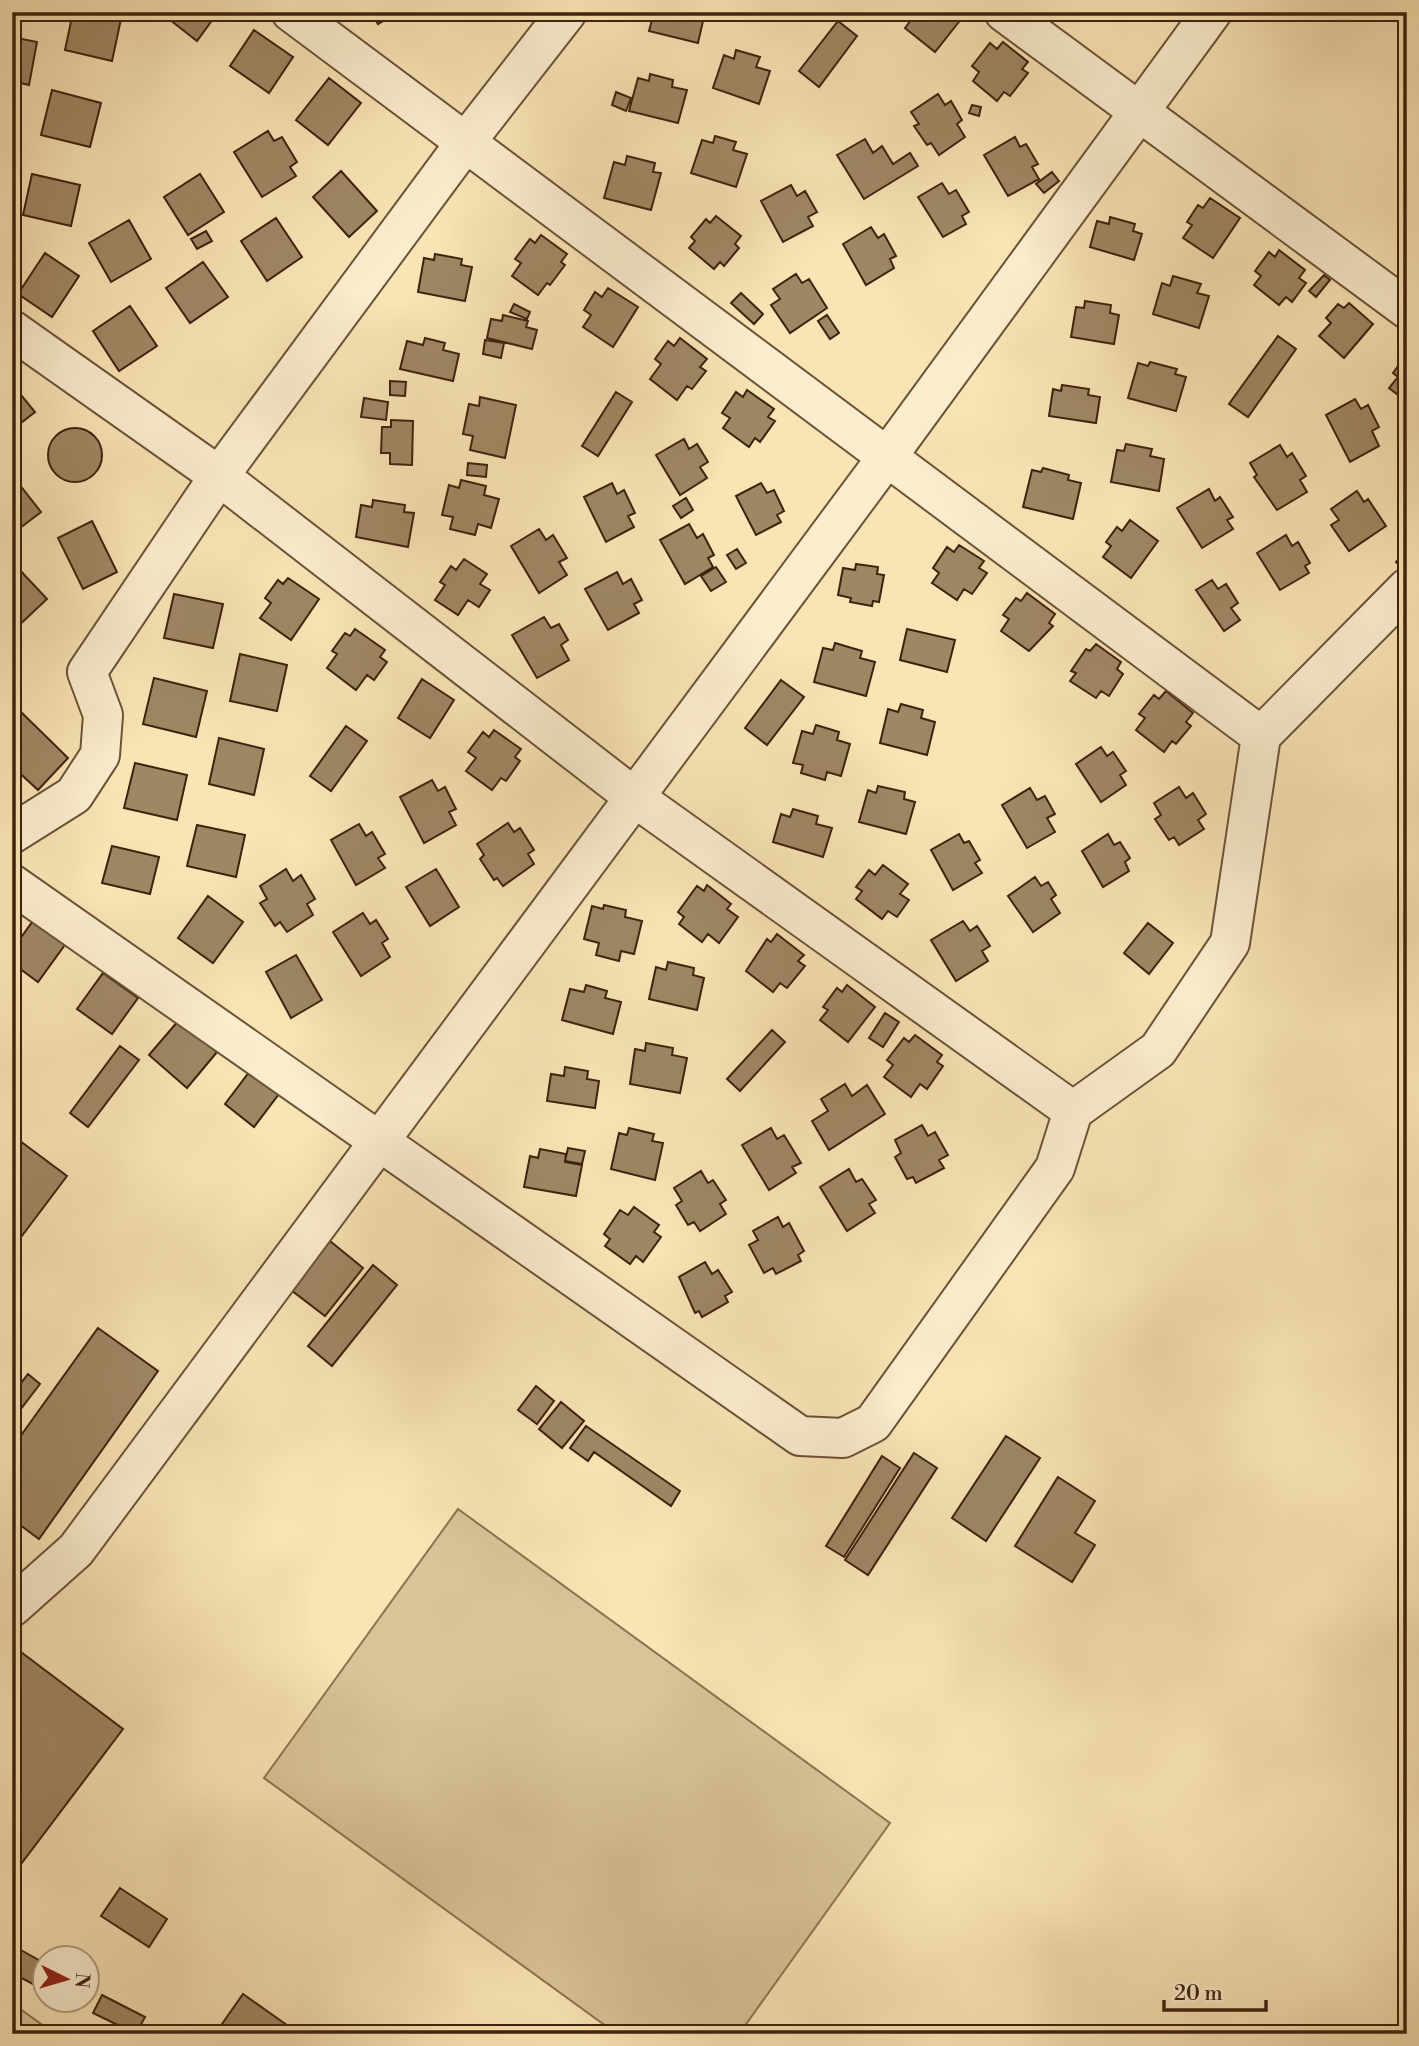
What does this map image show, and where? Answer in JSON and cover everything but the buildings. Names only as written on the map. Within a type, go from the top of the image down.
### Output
[{"type":"street","points":[[290,12],[1261,736]]},
{"type":"street","points":[[12,834],[21,831],[74,795],[100,755],[103,715],[87,672],[219,476],[465,143],[567,12]]},
{"type":"street","points":[[1004,12],[1407,309]]},
{"type":"street","points":[[12,1607],[76,1550],[887,457],[1212,12]]},
{"type":"street","points":[[12,330],[219,476],[634,797],[1073,1111]]},
{"type":"street","points":[[12,884],[800,1436],[843,1437],[873,1423],[1055,1168],[1073,1111],[1158,1050],[1230,943],[1261,736],[1407,587]]},
{"type":"shaded area","points":[[458,1509],[890,1823],[739,2034],[617,2034],[264,1778]]},
{"type":"shaded area","points":[[16,2006],[55,2034],[12,2034],[12,2012]]}]
